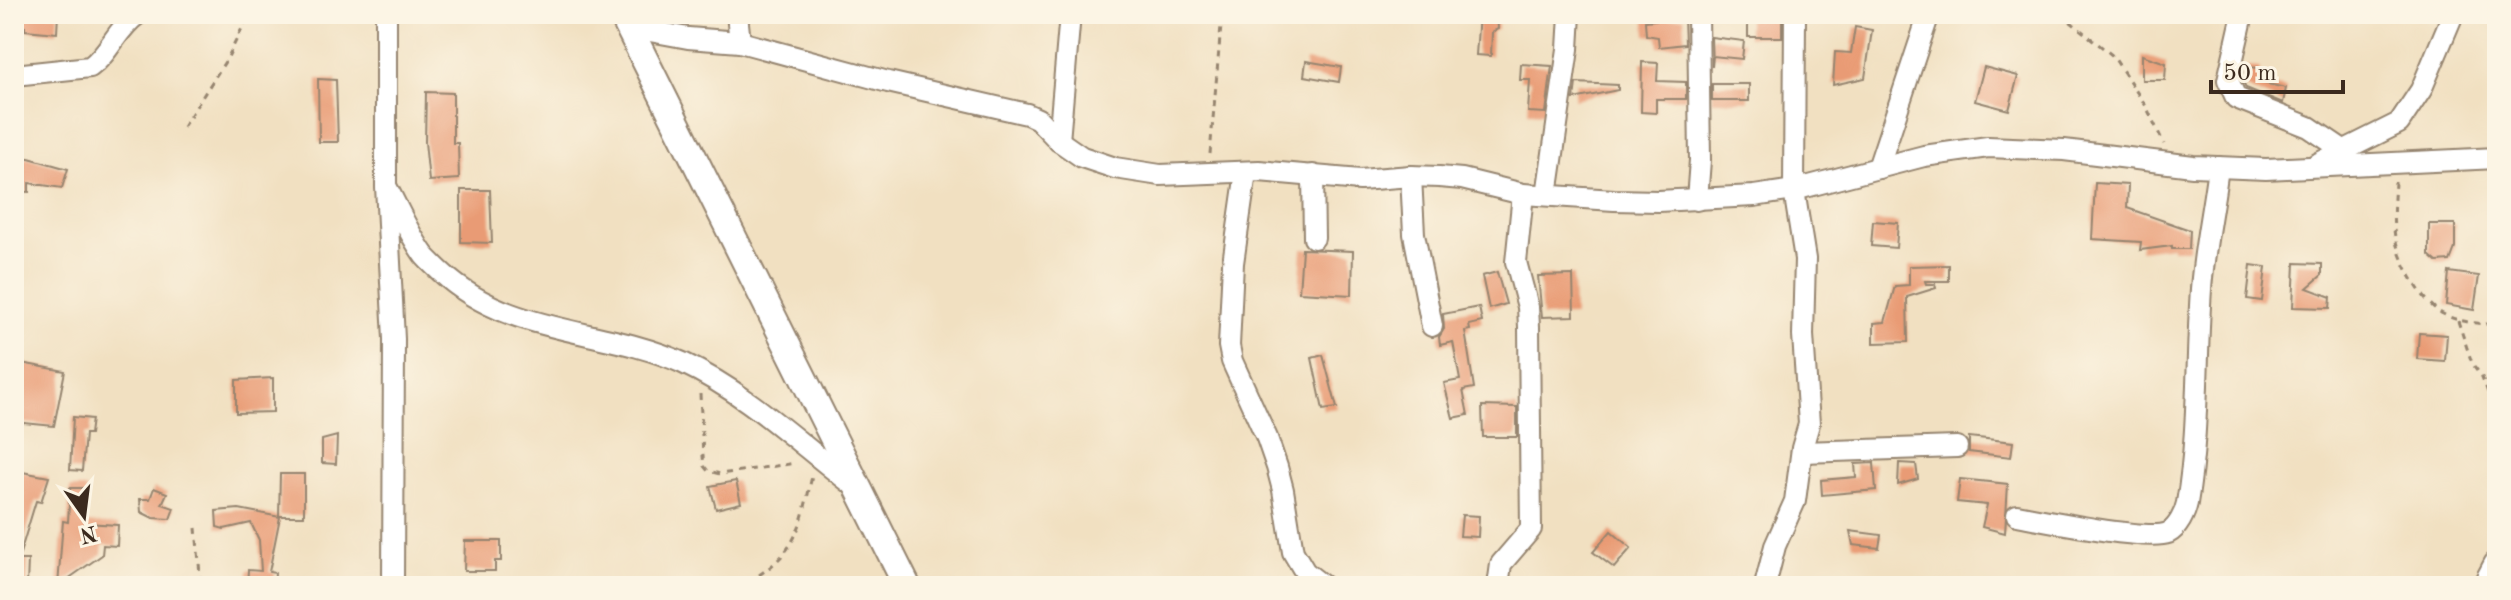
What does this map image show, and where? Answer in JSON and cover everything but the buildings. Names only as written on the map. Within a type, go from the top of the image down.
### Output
[{"type":"street","points":[[14,75],[90,67],[98,62],[128,20],[138,14]]},
{"type":"street","points":[[386,14],[386,186],[394,339],[393,586]]},
{"type":"street","points":[[737,14],[740,42]]},
{"type":"street","points":[[1059,141],[1070,14]]},
{"type":"street","points":[[1547,195],[1568,49],[1570,14]]},
{"type":"street","points":[[1697,200],[1700,160],[1698,14]]},
{"type":"street","points":[[1765,586],[1775,546],[1795,501],[1809,424],[1803,335],[1805,259],[1794,190],[1795,14]]},
{"type":"street","points":[[1878,168],[1929,14]]},
{"type":"street","points":[[2243,14],[2228,80],[2236,98],[2309,127],[2343,150]]},
{"type":"street","points":[[2312,167],[2390,129],[2406,115],[2421,90],[2453,14]]},
{"type":"street","points":[[625,20],[688,38],[740,42],[888,82],[1027,114],[1038,119],[1059,141],[1082,157],[1115,168],[1160,175],[1246,172],[1360,180],[1411,176],[1462,179],[1523,194],[1614,200],[1697,200],[1794,190],[1924,156],[1988,147],[2064,150],[2174,164],[2266,169],[2497,158]]},
{"type":"street","points":[[625,20],[907,586]]},
{"type":"street","points":[[2017,515],[2152,535],[2168,533],[2177,527],[2187,506],[2202,286],[2218,167]]},
{"type":"street","points":[[1246,172],[1233,263],[1229,346],[1232,361],[1277,467],[1293,552],[1305,572],[1323,586]]},
{"type":"street","points":[[1313,175],[1314,238]]},
{"type":"street","points":[[1411,176],[1414,234],[1432,326]]},
{"type":"street","points":[[386,186],[425,256],[452,283],[474,298],[502,312],[548,328],[649,349],[696,370],[777,420],[815,459],[859,490]]},
{"type":"street","points":[[1498,586],[1501,564],[1531,529],[1528,307],[1516,262],[1523,194]]},
{"type":"street","points":[[1802,452],[1957,447]]},
{"type":"street","points":[[2486,586],[2497,565]]},
{"type":"path","points":[[183,127],[228,57],[249,14]]},
{"type":"path","points":[[466,14],[488,14]]},
{"type":"path","points":[[1209,174],[1222,14]]},
{"type":"path","points":[[2061,14],[2113,56],[2146,106],[2174,164]]},
{"type":"path","points":[[2405,162],[2395,182],[2395,238],[2426,303],[2458,321],[2497,325]]},
{"type":"path","points":[[2458,321],[2472,363],[2482,377],[2497,416]]},
{"type":"path","points":[[696,370],[702,410],[704,466],[708,471],[720,474],[815,459],[803,517],[788,552],[778,563],[759,575]]},
{"type":"path","points":[[196,528],[201,586]]}]
